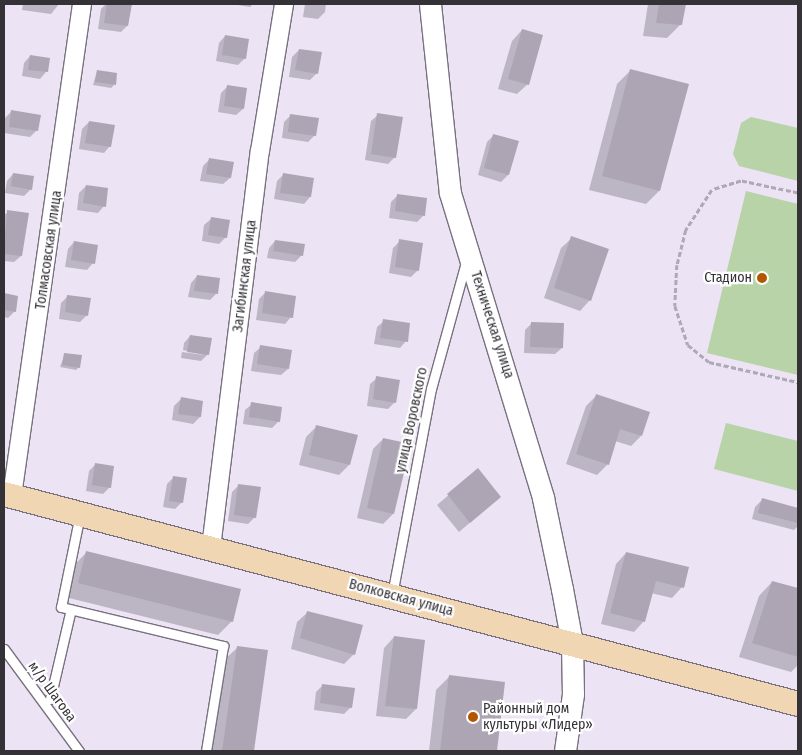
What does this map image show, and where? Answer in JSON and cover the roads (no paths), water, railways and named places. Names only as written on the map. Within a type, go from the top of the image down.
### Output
[{"type":"main road","name":"Волковская улица","points":[[8,495],[572,642],[798,704]]},
{"type":"street","name":"Толмасовская улица","points":[[8,495],[82,4]]},
{"type":"street","name":"Загибинская улица","points":[[211,548],[260,151],[284,4]]},
{"type":"street","name":"Техническая улица","points":[[430,4],[450,193],[543,498],[572,642],[573,694],[566,751]]},
{"type":"lane","name":"улица Воровского","points":[[392,596],[431,389],[468,252]]},
{"type":"lane","points":[[80,514],[61,607],[223,646],[206,751]]},
{"type":"lane","points":[[50,699],[71,609]]},
{"type":"lane","name":"м/р Шагова","points":[[4,649],[78,751]]},
{"type":"place","name":"Стадион","points":[[762,278]]},
{"type":"place","name":"Районный дом культуры «Лидер»","points":[[473,717]]}]
